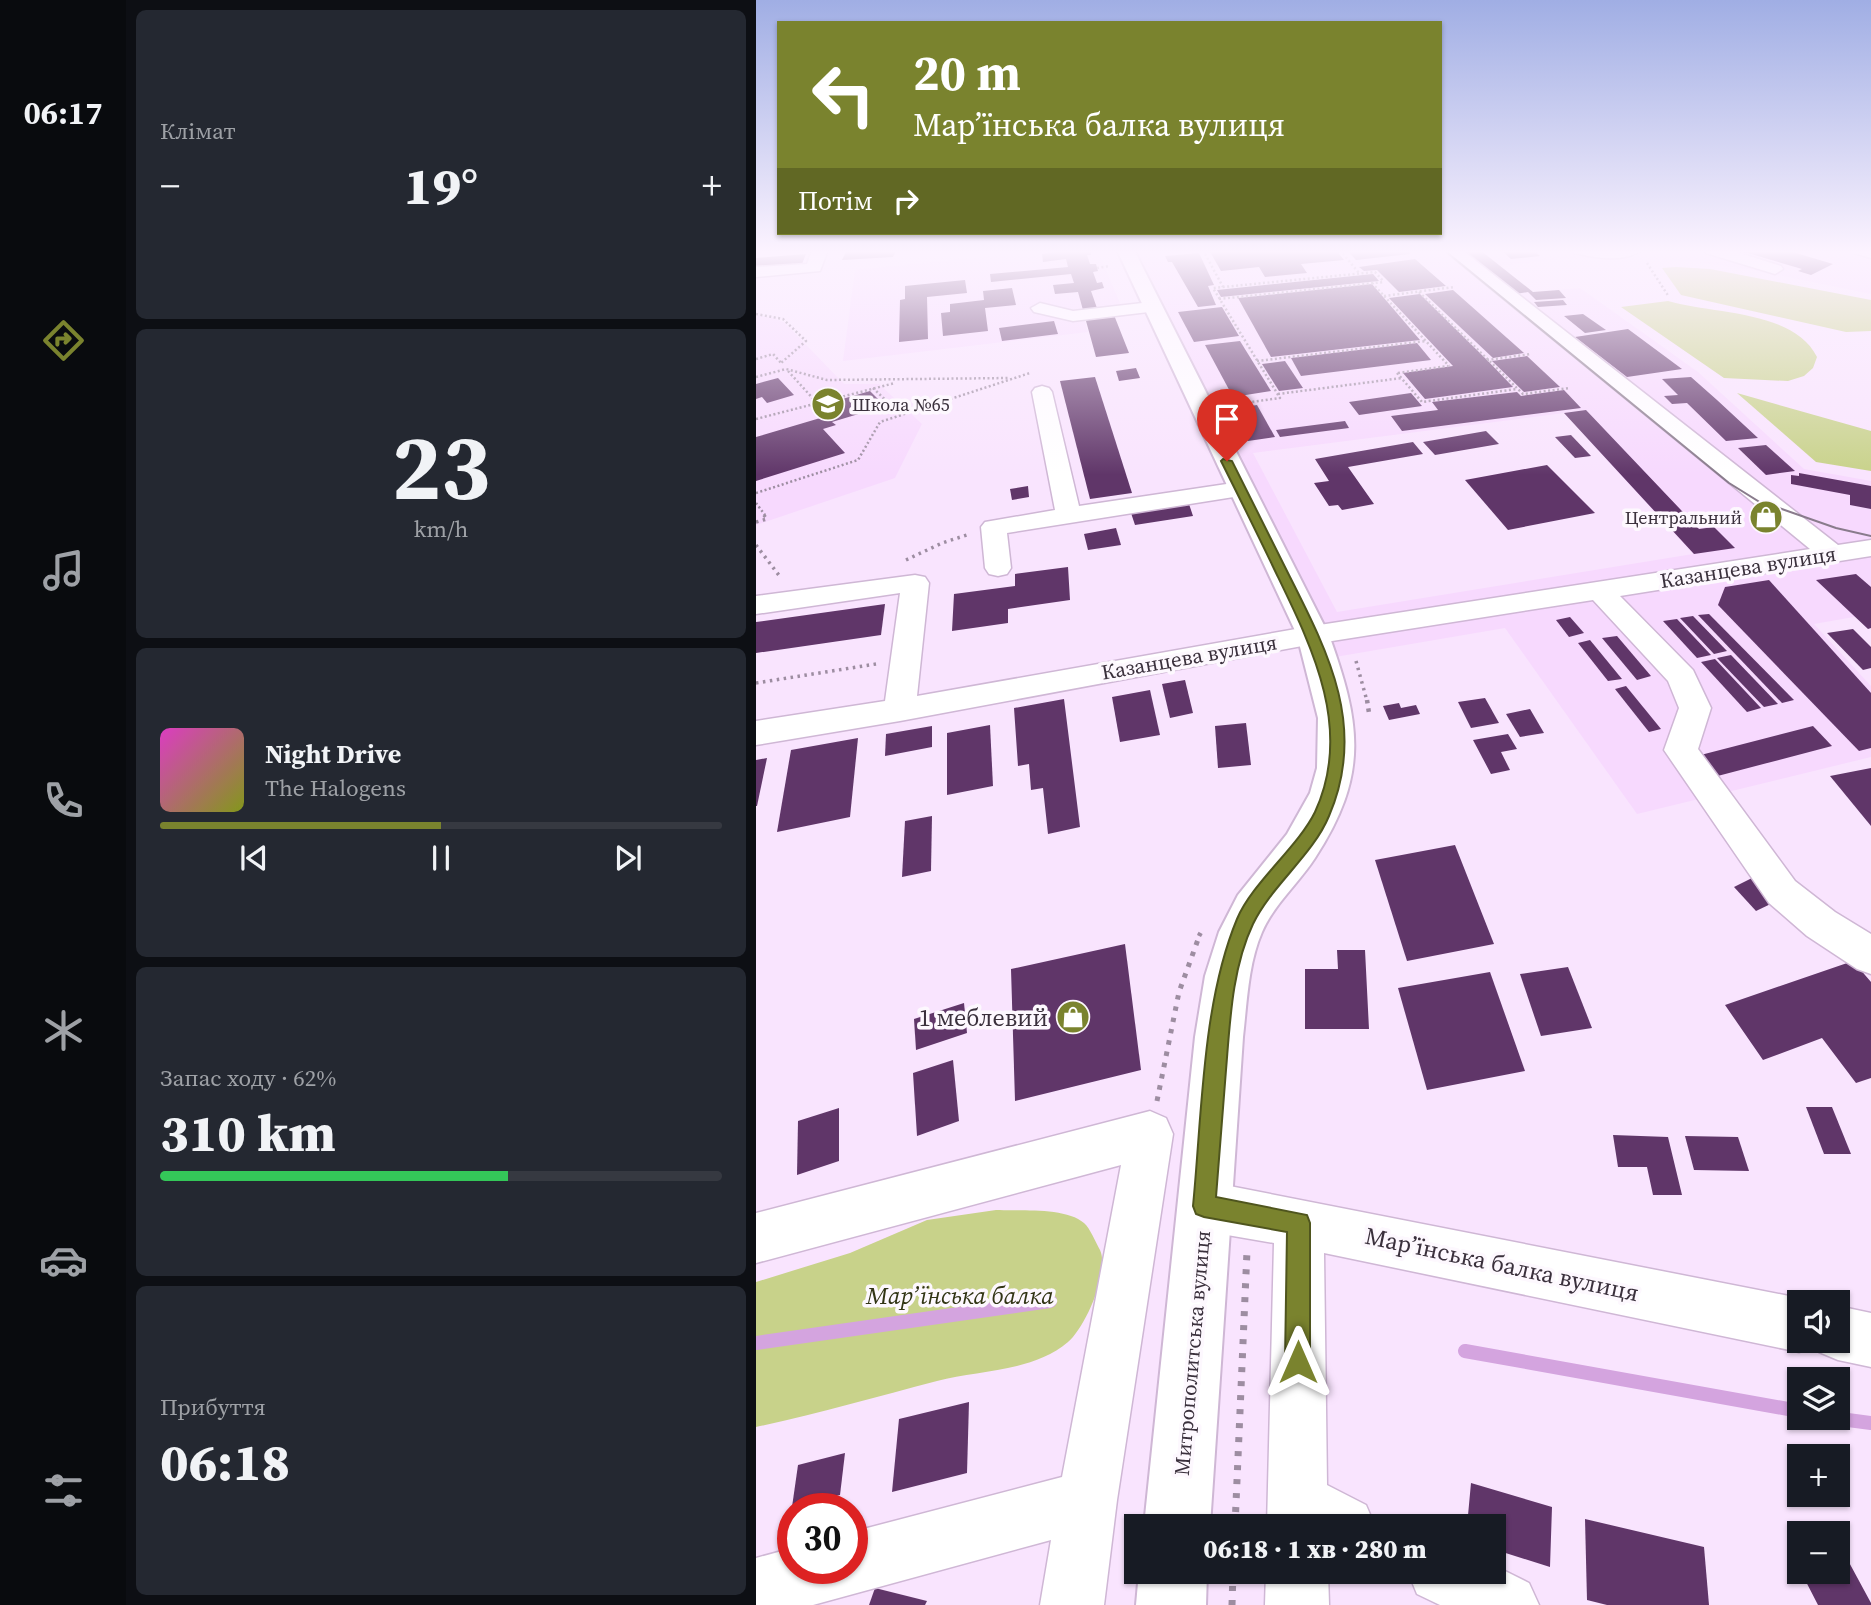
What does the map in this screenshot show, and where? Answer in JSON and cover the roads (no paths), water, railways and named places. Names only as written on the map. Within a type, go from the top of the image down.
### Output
[{"type":"main road","name":"Митрополитська вулиця","points":[[1160,325],[1240,489],[1327,633],[1338,743],[1336,778],[1321,817],[1246,919],[1229,968],[1219,1037],[1250,1214],[1180,1514]]},
{"type":"main road","points":[[1171,1605],[1172,1584]]},
{"type":"street","points":[[1544,325],[1841,552],[1871,569]]},
{"type":"street","points":[[1039,381],[1068,515]]},
{"type":"street","points":[[998,568],[994,527],[1240,489]]},
{"type":"street","name":"Казанцева вулиця","points":[[756,733],[900,710],[1327,633],[1601,592],[1841,552]]},
{"type":"street","points":[[756,605],[915,583],[900,710]]},
{"type":"street","points":[[1601,592],[1682,677],[1695,708],[1681,750],[1783,892],[1821,925],[1871,956]]},
{"type":"street","points":[[756,1238],[1150,1134],[1087,1500],[1072,1605]]},
{"type":"street","points":[[1250,1214],[1312,1514]]},
{"type":"street","name":"Мар’їнська балка вулиця","points":[[1250,1214],[1787,1323]]},
{"type":"street","points":[[1850,1336],[1871,1340]]},
{"type":"street","points":[[868,1559],[1087,1500]]},
{"type":"street","points":[[756,1589],[777,1583]]},
{"type":"street","points":[[1297,1584],[1297,1605]]},
{"type":"street","points":[[1463,1584],[1507,1605]]},
{"type":"waterway","points":[[756,1343],[1050,1301]]},
{"type":"waterway","points":[[1465,1351],[1787,1409]]},
{"type":"waterway","points":[[1850,1420],[1871,1423]]},
{"type":"tram line","points":[[1536,325],[1729,483],[1774,511]]},
{"type":"tram line","points":[[1779,508],[1836,528],[1871,536]]},
{"type":"place","name":"Школа №65","points":[[828,404]]},
{"type":"place","name":"Центральний","points":[[1766,517]]},
{"type":"place","name":"1 меблевий","points":[[1073,1017]]},
{"type":"park label","name":"Мар’їнська балка","points":[[960,1295]]}]
